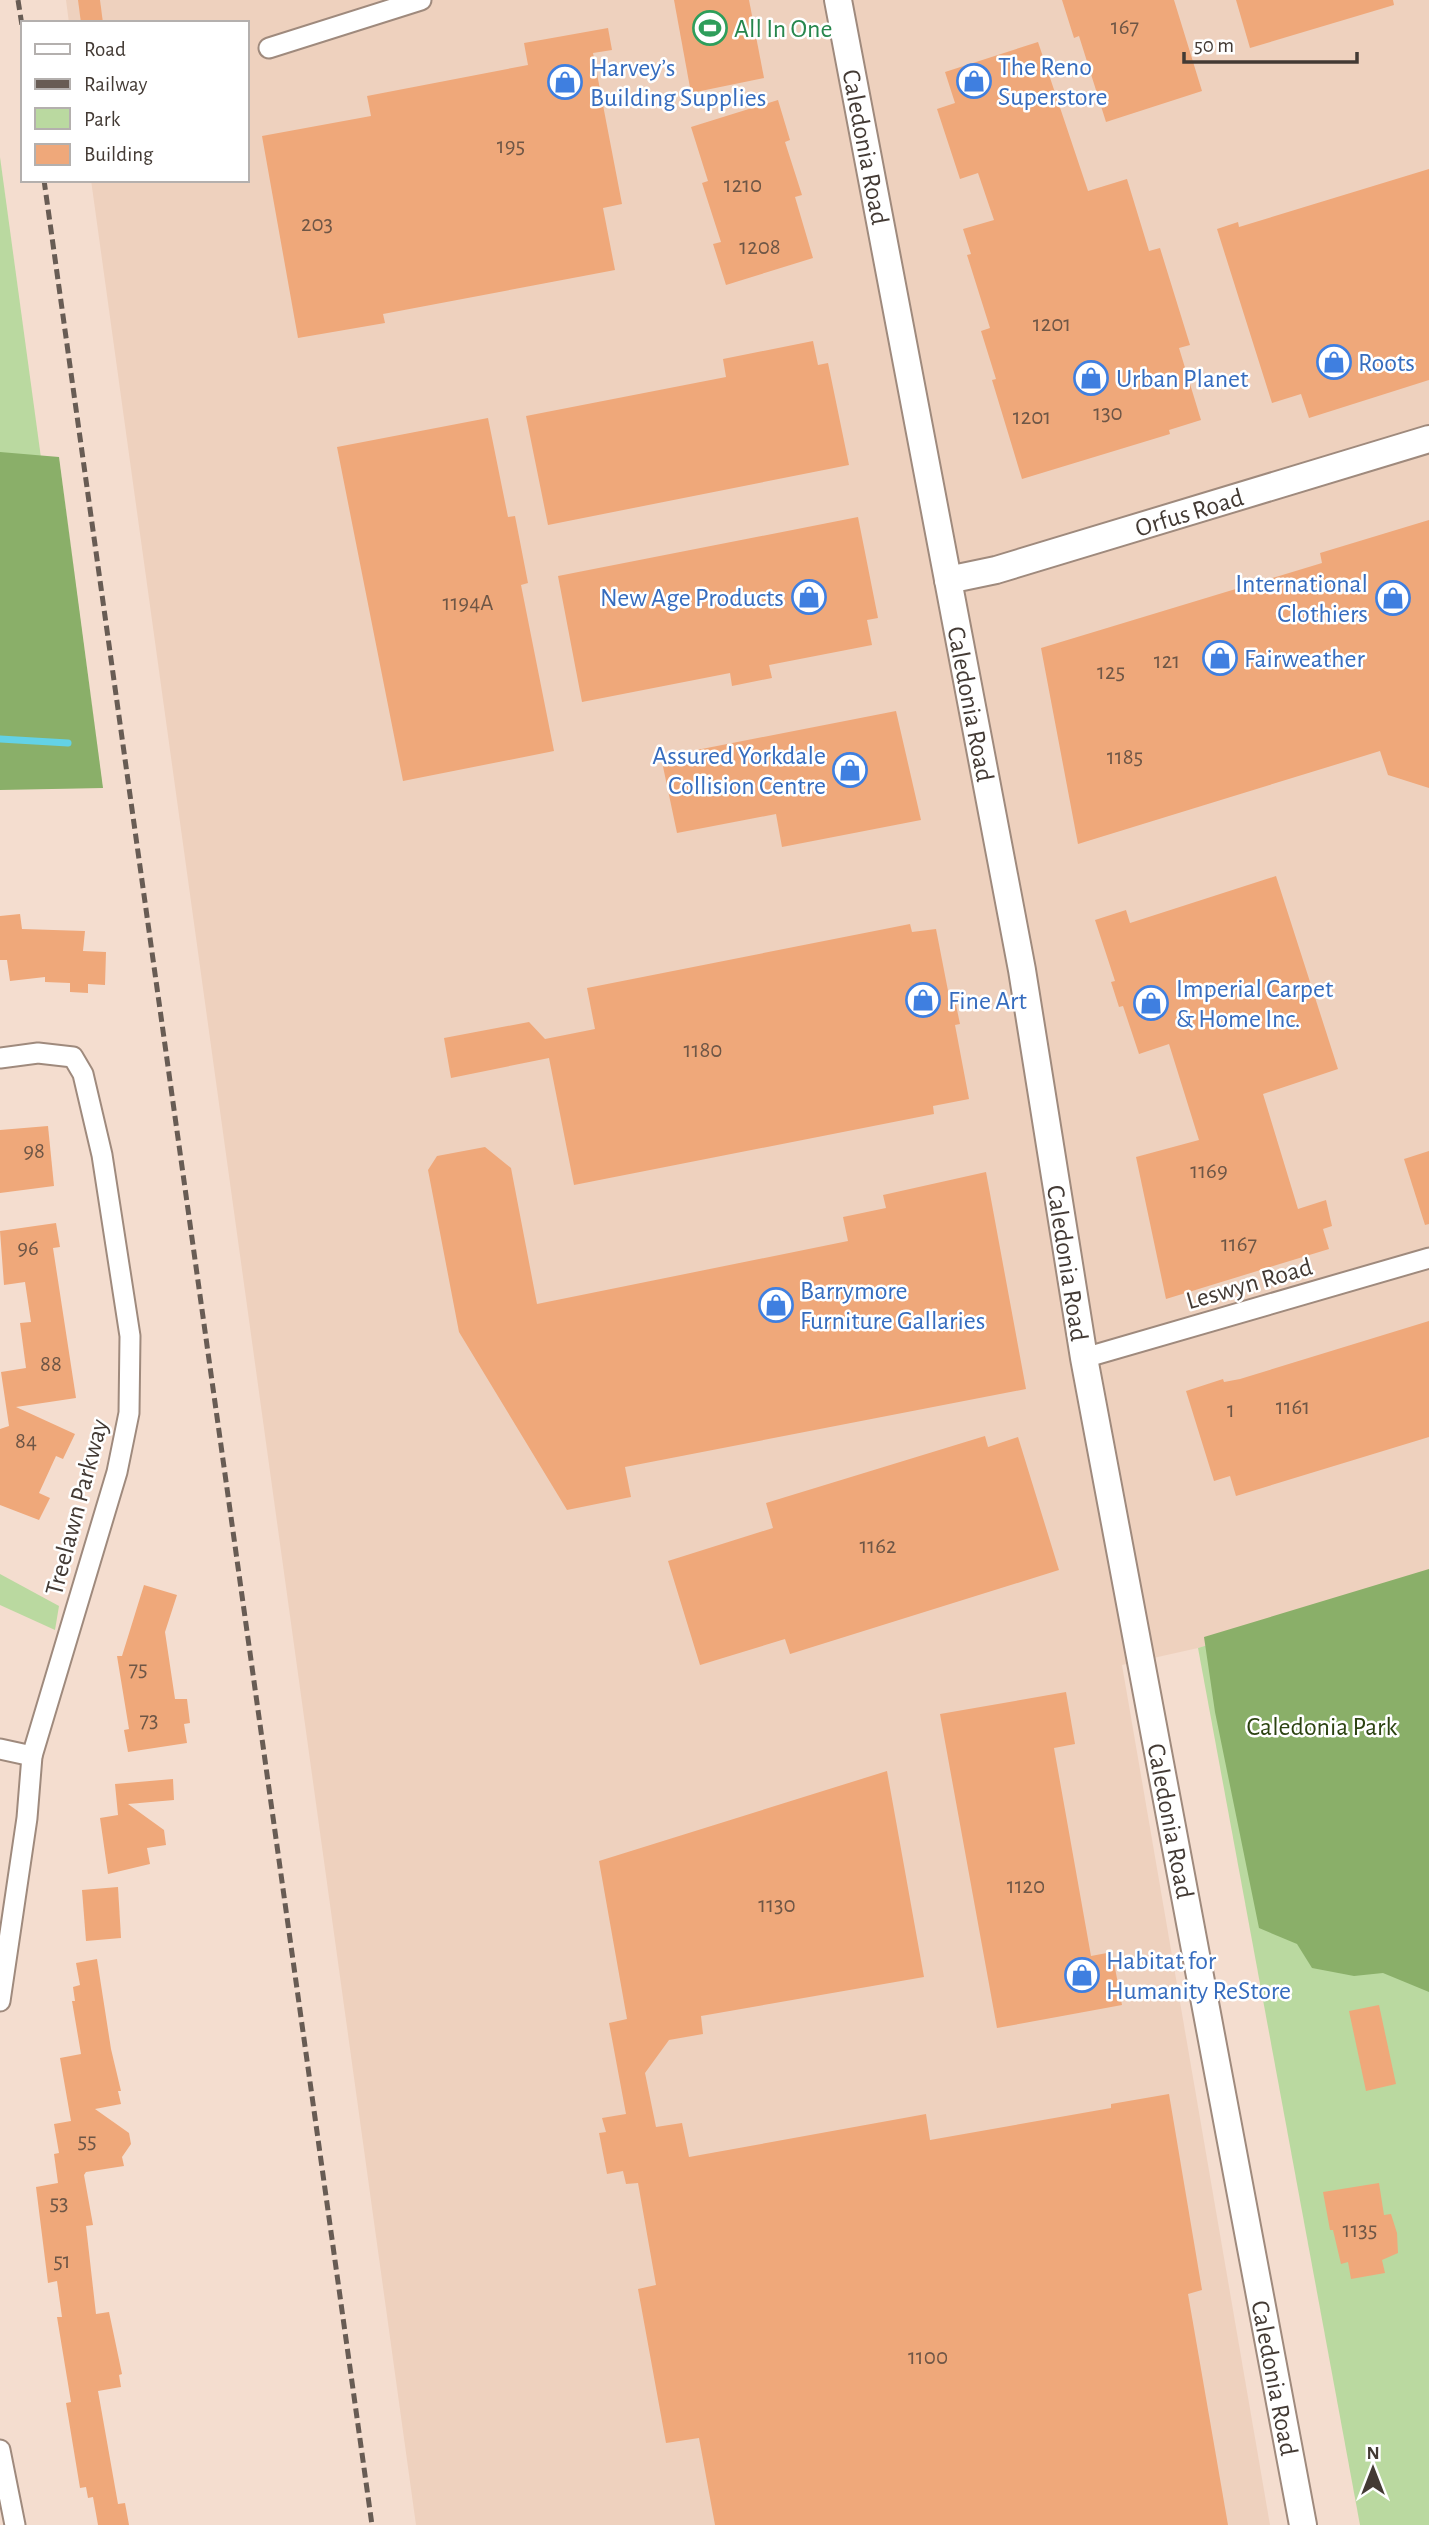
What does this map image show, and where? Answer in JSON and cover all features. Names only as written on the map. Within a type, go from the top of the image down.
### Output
[{"type":"street","points":[[269,48],[421,0]]},
{"type":"street","name":"Caledonia Road","points":[[838,0],[1022,970],[1084,1358],[1303,2525]]},
{"type":"street","name":"Orfus Road","points":[[948,580],[996,570],[1429,439]]},
{"type":"street","name":"Treelawn Parkway","points":[[0,1058],[38,1053],[73,1057],[83,1074],[102,1155],[130,1336],[129,1413],[117,1472],[32,1756],[27,1818],[0,2001]]},
{"type":"street","name":"Leswyn Road","points":[[1084,1358],[1429,1258]]},
{"type":"street","points":[[0,1749],[32,1756]]},
{"type":"street","points":[[0,2450],[15,2525]]},
{"type":"shaded area","points":[[66,0],[1429,0],[1429,1577],[1198,1648],[1122,1665],[1270,2525],[416,2525],[91,182],[248,182],[248,21],[69,21]]},
{"type":"green space","points":[[0,157],[86,788],[0,789]]},
{"type":"green space","points":[[0,452],[59,457],[103,788],[0,790]]},
{"type":"green space","points":[[1429,1569],[1429,1992],[1383,1973],[1354,1976],[1312,1968],[1297,1944],[1259,1928],[1215,1712],[1204,1637]]},
{"type":"green space","points":[[0,1574],[59,1606],[55,1630],[0,1605]]},
{"type":"green space","name":"Caledonia Park","points":[[1429,1577],[1429,2525],[1360,2525],[1198,1648]]},
{"type":"building","points":[[78,0],[100,0],[103,21],[81,21]]},
{"type":"building","points":[[674,0],[749,0],[764,78],[691,93]]},
{"type":"building","points":[[1062,0],[1174,0],[1202,91],[1106,122],[1079,36],[1074,38]]},
{"type":"building","points":[[1236,0],[1393,0],[1394,5],[1250,48]]},
{"type":"building","points":[[608,28],[612,50],[593,53],[622,204],[603,208],[615,270],[383,314],[385,323],[298,338],[262,136],[371,116],[367,96],[528,65],[524,43]]},
{"type":"building","points":[[1038,42],[1088,191],[1127,179],[1149,251],[1160,248],[1190,345],[1179,348],[1201,420],[1169,430],[1170,434],[1022,479],[992,380],[996,379],[981,331],[990,328],[967,255],[971,254],[963,229],[994,220],[978,173],[960,179],[937,109],[955,103],[945,72]]},
{"type":"building","points":[[778,100],[790,140],[785,142],[802,195],[795,197],[813,258],[726,285],[713,244],[721,242],[702,183],[708,181],[691,127]]},
{"type":"building","points":[[1429,169],[1429,380],[1309,418],[1301,394],[1272,403],[1217,229],[1238,222],[1239,227]]},
{"type":"building","points":[[813,341],[818,365],[828,363],[849,465],[548,525],[526,416],[726,377],[723,359]]},
{"type":"building","points":[[488,418],[508,517],[515,516],[528,583],[521,585],[554,751],[403,781],[337,447]]},
{"type":"building","points":[[858,517],[878,618],[867,620],[872,645],[769,665],[772,678],[732,686],[730,673],[582,702],[558,576]]},
{"type":"building","points":[[1429,520],[1429,788],[1388,775],[1380,751],[1078,844],[1041,648],[1322,563],[1320,553]]},
{"type":"building","points":[[896,711],[921,820],[782,847],[776,814],[677,833],[661,757]]},
{"type":"building","points":[[1276,876],[1338,1069],[1263,1094],[1298,1209],[1326,1200],[1332,1226],[1323,1229],[1329,1249],[1166,1299],[1136,1157],[1199,1140],[1169,1044],[1139,1054],[1123,1006],[1119,1007],[1111,982],[1115,981],[1095,920],[1126,910],[1130,923]]},
{"type":"building","points":[[20,914],[22,929],[85,931],[83,951],[106,952],[105,985],[88,984],[88,993],[70,992],[70,983],[45,982],[45,977],[10,981],[7,960],[0,960],[0,916]]},
{"type":"building","points":[[910,924],[912,932],[936,929],[950,1001],[955,1000],[960,1024],[955,1025],[969,1099],[933,1106],[934,1114],[574,1185],[549,1058],[451,1078],[444,1038],[529,1022],[545,1039],[595,1029],[587,988]]},
{"type":"building","points":[[48,1126],[54,1186],[0,1193],[0,1130]]},
{"type":"building","points":[[485,1147],[511,1168],[537,1304],[848,1241],[843,1217],[886,1208],[883,1195],[986,1172],[1026,1389],[625,1467],[631,1497],[567,1510],[459,1332],[428,1170],[437,1156]]},
{"type":"building","points":[[1429,1151],[1429,1224],[1425,1225],[1404,1159]]},
{"type":"building","points":[[56,1223],[60,1247],[53,1248],[76,1398],[16,1407],[75,1434],[63,1459],[56,1456],[39,1493],[50,1498],[39,1520],[0,1505],[0,1429],[9,1426],[1,1372],[26,1368],[20,1323],[31,1322],[25,1282],[4,1285],[0,1231]]},
{"type":"building","points":[[1429,1321],[1429,1437],[1236,1496],[1230,1476],[1214,1481],[1186,1391],[1223,1379],[1224,1382],[1240,1379]]},
{"type":"building","points":[[985,1436],[988,1447],[1018,1437],[1059,1570],[790,1654],[785,1639],[700,1665],[668,1561],[773,1528],[766,1503]]},
{"type":"building","points":[[144,1585],[177,1595],[165,1632],[175,1699],[187,1699],[190,1723],[184,1724],[187,1743],[128,1752],[124,1730],[129,1729],[117,1656],[122,1656]]},
{"type":"building","points":[[1066,1692],[1075,1744],[1054,1748],[1091,1956],[1112,1952],[1122,2005],[997,2028],[940,1714]]},
{"type":"building","points":[[887,1771],[924,1977],[701,2016],[703,2034],[669,2040],[645,2073],[656,2127],[682,2123],[689,2157],[926,2114],[930,2140],[1111,2108],[1111,2104],[1169,2094],[1202,2290],[1188,2294],[1228,2525],[715,2525],[699,2438],[666,2443],[638,2289],[656,2285],[638,2183],[626,2184],[623,2171],[607,2174],[599,2133],[606,2132],[602,2118],[626,2114],[609,2023],[627,2019],[599,1861]]},
{"type":"building","points":[[173,1779],[174,1800],[128,1804],[164,1830],[166,1845],[147,1848],[150,1864],[108,1874],[100,1818],[118,1815],[115,1784]]},
{"type":"building","points":[[118,1887],[121,1938],[86,1941],[82,1890]]},
{"type":"building","points":[[97,1959],[111,2049],[121,2091],[118,2091],[121,2104],[95,2109],[129,2133],[131,2144],[122,2157],[124,2166],[86,2172],[84,2175],[93,2225],[86,2226],[96,2314],[109,2312],[122,2374],[119,2375],[121,2387],[98,2391],[118,2504],[125,2503],[129,2525],[98,2525],[93,2497],[88,2498],[86,2487],[80,2488],[66,2403],[71,2402],[57,2317],[62,2317],[57,2281],[48,2283],[36,2187],[58,2183],[54,2154],[59,2153],[54,2124],[71,2121],[60,2058],[81,2054],[72,2001],[75,2001],[73,1987],[80,1985],[76,1963]]},
{"type":"building","points":[[1379,2005],[1396,2084],[1366,2091],[1349,2011]]},
{"type":"building","points":[[1379,2183],[1384,2215],[1391,2214],[1397,2233],[1398,2253],[1382,2260],[1385,2273],[1351,2279],[1348,2262],[1341,2264],[1333,2230],[1330,2230],[1323,2192]]},
{"type":"waterway","points":[[0,739],[68,743]]},
{"type":"railway","points":[[18,0],[21,21]]},
{"type":"railway","points":[[44,182],[372,2525]]},
{"type":"place","name":"All In One","points":[[710,28]]},
{"type":"place","name":"The Reno Superstore","points":[[974,81]]},
{"type":"place","name":"Harvey’s Building Supplies","points":[[565,82]]},
{"type":"place","name":"Roots","points":[[1334,362]]},
{"type":"place","name":"Urban Planet","points":[[1091,378]]},
{"type":"place","name":"New Age Products","points":[[809,597]]},
{"type":"place","name":"International Clothiers","points":[[1393,598]]},
{"type":"place","name":"Fairweather","points":[[1220,658]]},
{"type":"place","name":"Assured Yorkdale Collision Centre","points":[[850,770]]},
{"type":"place","name":"Fine Art","points":[[923,1000]]},
{"type":"place","name":"Imperial Carpet & Home Inc.","points":[[1151,1003]]},
{"type":"place","name":"Barrymore Furniture Gallaries","points":[[776,1305]]},
{"type":"place","name":"Habitat for Humanity ReStore","points":[[1082,1975]]}]
